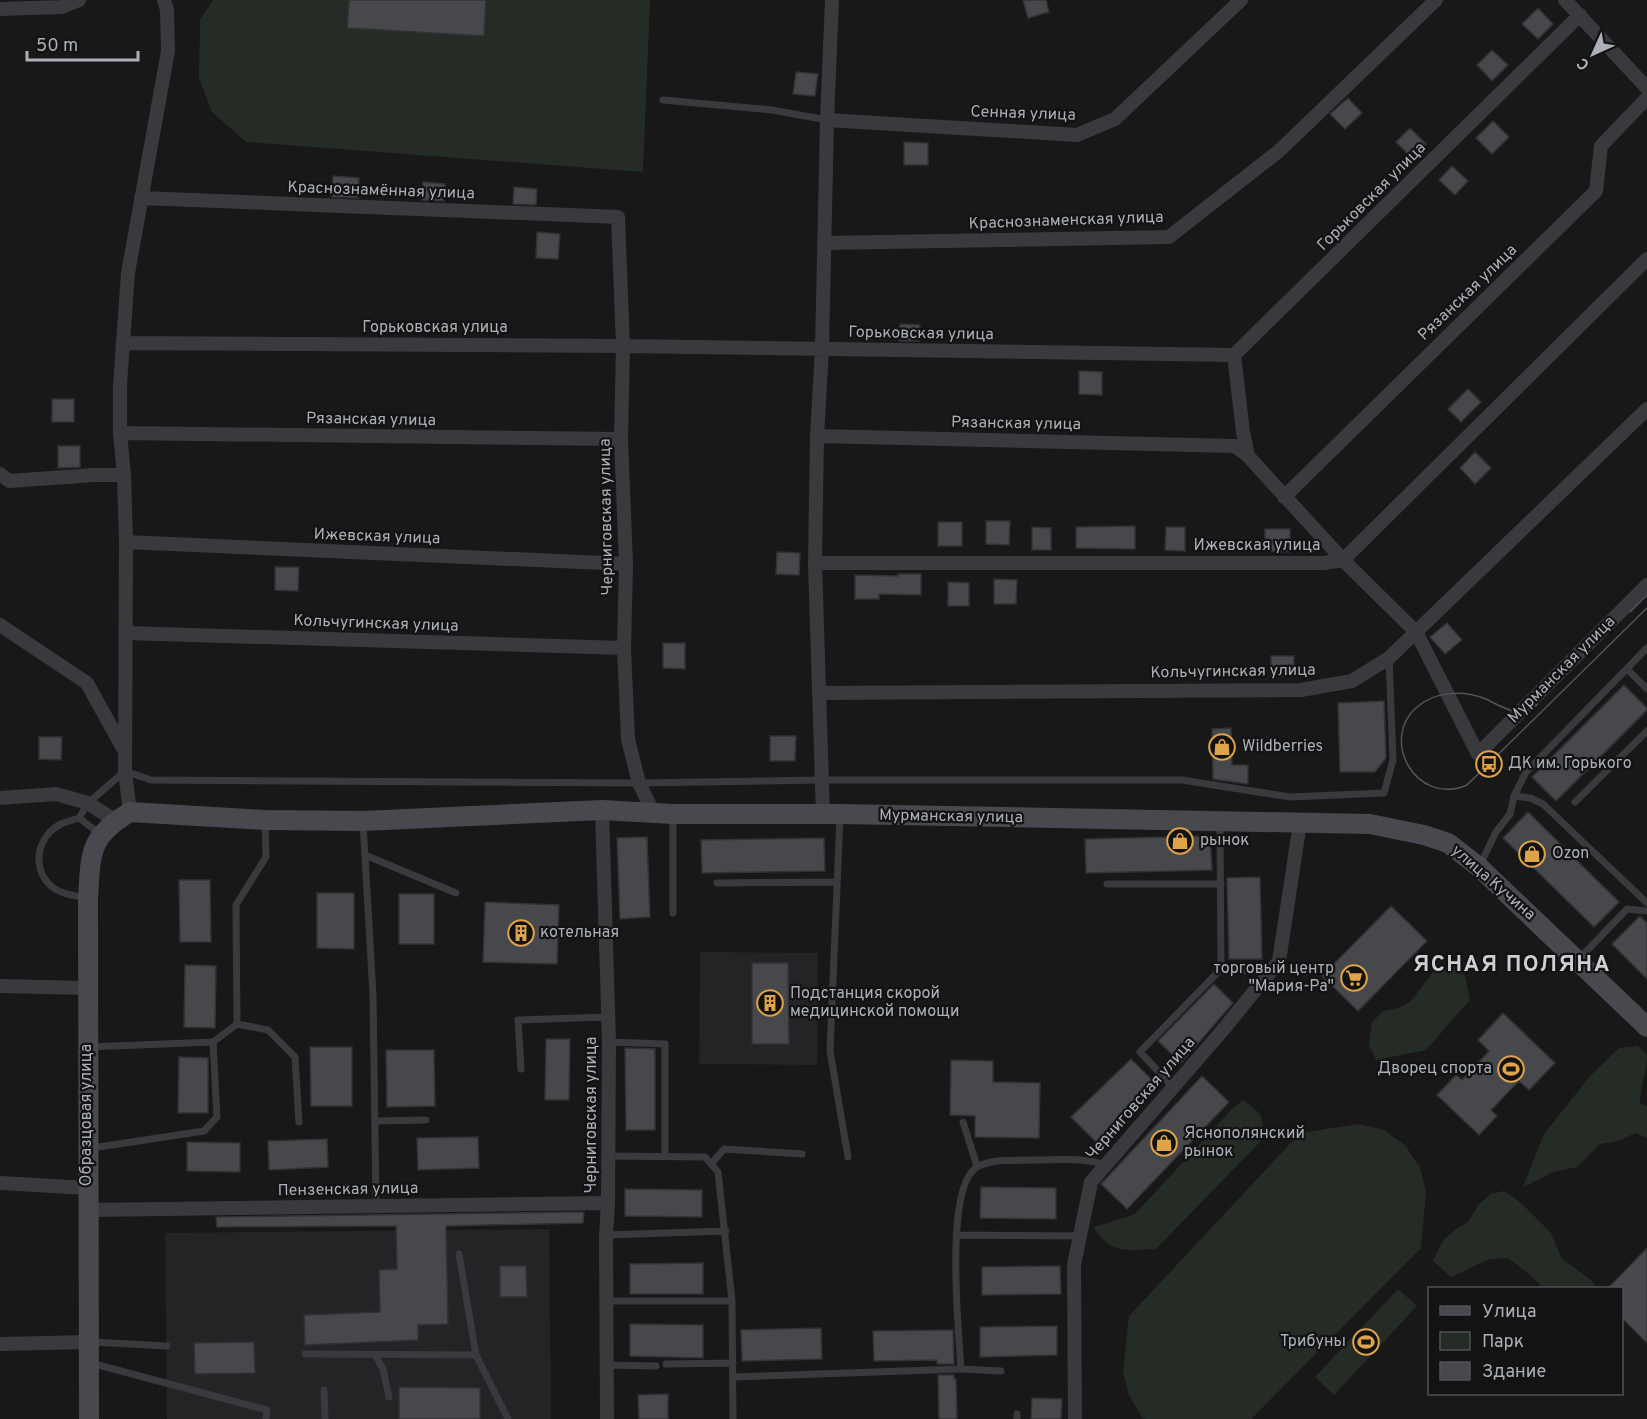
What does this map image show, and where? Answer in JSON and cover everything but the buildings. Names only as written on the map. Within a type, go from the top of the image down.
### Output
[{"type":"main road","name":"Мурманская улица","points":[[123,816],[363,821],[602,810],[673,814],[1300,823]]},
{"type":"main road","name":"Образцовая улица","points":[[89,1419],[88,898],[91,852],[102,835],[123,816]]},
{"type":"main road","name":"улица Кучина","points":[[1300,823],[1370,824],[1424,835],[1448,843],[1479,867],[1647,1027]]},
{"type":"street","points":[[0,9],[62,7],[79,0]]},
{"type":"street","points":[[0,798],[56,794],[123,816],[126,542],[120,433],[123,343],[128,273],[168,51],[167,10],[164,0]]},
{"type":"street","points":[[832,0],[822,349],[816,436],[815,563],[823,780],[832,815]]},
{"type":"street","name":"Сенная улица","points":[[827,120],[1077,135],[1115,119],[1241,0]]},
{"type":"street","name":"Краснознаменская улица","points":[[824,243],[1169,237],[1279,152],[1436,0]]},
{"type":"street","points":[[1565,0],[1647,88]]},
{"type":"street","name":"Горьковская улица","points":[[123,343],[623,346],[1234,355],[1580,15]]},
{"type":"street","name":"Рязанская улица","points":[[1284,497],[1596,190],[1601,146],[1647,98]]},
{"type":"street","name":"Краснознамённая улица","points":[[141,198],[618,217]]},
{"type":"street","name":"Черниговская улица","points":[[618,217],[623,346],[621,439],[626,564],[624,648],[628,739],[639,783],[653,812]]},
{"type":"street","name":"Ижевская улица","points":[[815,563],[1324,563],[1342,560],[1647,260]]},
{"type":"street","points":[[1234,355],[1248,456],[1342,560],[1416,632]]},
{"type":"street","name":"Кольчугинская улица","points":[[820,693],[1301,690],[1352,681],[1389,658],[1647,409]]},
{"type":"street","name":"Рязанская улица","points":[[120,433],[621,439]]},
{"type":"street","name":"Рязанская улица","points":[[816,436],[1236,446],[1248,456]]},
{"type":"street","points":[[0,474],[9,481],[124,475]]},
{"type":"street","name":"Ижевская улица","points":[[126,542],[626,564]]},
{"type":"street","name":"Мурманская улица","points":[[1416,632],[1478,754],[1647,585]]},
{"type":"street","points":[[0,625],[87,683],[125,753]]},
{"type":"street","name":"Кольчугинская улица","points":[[126,633],[624,648]]},
{"type":"street","name":"Черниговская улица","points":[[602,810],[609,1042],[606,1235],[607,1419]]},
{"type":"street","name":"Черниговская улица","points":[[1075,1419],[1074,1265],[1091,1182],[1279,961],[1300,823]]},
{"type":"street","points":[[0,986],[87,988]]},
{"type":"street","points":[[0,1184],[88,1188]]},
{"type":"street","name":"Пензенская улица","points":[[88,1210],[608,1203]]},
{"type":"street","points":[[0,1344],[89,1342]]},
{"type":"lane","points":[[663,100],[772,110],[827,120]]},
{"type":"lane","points":[[1479,867],[1496,832],[1510,814],[1514,796],[1526,772],[1647,648]]},
{"type":"lane","points":[[88,898],[52,887],[41,872],[38,854],[47,835],[61,824],[79,818],[88,803],[125,771],[151,780],[639,783],[823,780],[1182,780],[1290,797],[1384,793],[1393,760],[1389,658]]},
{"type":"lane","points":[[1627,669],[1647,689]]},
{"type":"lane","points":[[1575,802],[1647,731]]},
{"type":"lane","points":[[1514,796],[1530,798],[1543,804],[1647,903]]},
{"type":"lane","points":[[673,814],[673,913]]},
{"type":"lane","points":[[832,815],[837,882],[830,1051],[848,1157]]},
{"type":"lane","points":[[79,818],[102,835]]},
{"type":"lane","points":[[237,1024],[236,905],[266,857],[265,820]]},
{"type":"lane","points":[[363,821],[373,995],[376,1206]]},
{"type":"lane","points":[[1173,1087],[1140,1053],[1221,969],[1220,822]]},
{"type":"lane","points":[[365,855],[456,893]]},
{"type":"lane","points":[[717,883],[837,882]]},
{"type":"lane","points":[[1107,884],[1221,884]]},
{"type":"lane","points":[[1578,960],[1627,909],[1647,911]]},
{"type":"lane","points":[[1221,969],[1270,972]]},
{"type":"lane","points":[[520,1070],[518,1020],[608,1017]]},
{"type":"lane","points":[[87,1047],[213,1042],[237,1024],[268,1030],[295,1057],[299,1122]]},
{"type":"lane","points":[[87,1149],[204,1131],[217,1117],[213,1042]]},
{"type":"lane","points":[[609,1042],[665,1044],[665,1156]]},
{"type":"lane","points":[[375,1121],[426,1119]]},
{"type":"lane","points":[[963,1122],[977,1166]]},
{"type":"lane","points":[[711,1164],[724,1149],[802,1154]]},
{"type":"lane","points":[[609,1156],[705,1157],[718,1172],[732,1301],[733,1419]]},
{"type":"lane","points":[[961,1369],[956,1291],[956,1220],[965,1179],[977,1166],[999,1161],[1087,1159],[1106,1165]]},
{"type":"lane","points":[[606,1235],[726,1231]]},
{"type":"lane","points":[[956,1235],[1080,1236]]},
{"type":"lane","points":[[459,1254],[476,1355],[508,1419]]},
{"type":"lane","points":[[608,1302],[732,1301]]},
{"type":"lane","points":[[89,1342],[167,1346]]},
{"type":"lane","points":[[305,1354],[476,1355]]},
{"type":"lane","points":[[375,1355],[383,1369],[389,1397]]},
{"type":"lane","points":[[89,1363],[267,1410],[267,1419]]},
{"type":"lane","points":[[666,1364],[733,1363]]},
{"type":"lane","points":[[607,1365],[656,1366]]},
{"type":"lane","points":[[733,1377],[961,1369],[1001,1371]]},
{"type":"lane","points":[[324,1390],[326,1419]]},
{"type":"shaded area","points":[[700,952],[818,953],[817,1065],[699,1064]]},
{"type":"shaded area","points":[[549,1229],[551,1419],[167,1419],[165,1233]]},
{"type":"green space","points":[[213,0],[650,0],[643,172],[246,142],[212,112],[199,78],[200,20]]},
{"type":"green space","points":[[1437,967],[1456,967],[1465,976],[1470,1000],[1426,1050],[1376,1060],[1369,1045],[1372,1022],[1383,1011],[1399,1008],[1411,1001]]},
{"type":"green space","points":[[1638,1046],[1647,1055],[1640,1103],[1647,1106],[1647,1138],[1636,1133],[1615,1142],[1600,1144],[1577,1167],[1553,1172],[1523,1187],[1544,1134],[1590,1076],[1619,1048]]},
{"type":"green space","points":[[1243,1100],[1261,1117],[1260,1142],[1156,1249],[1120,1249],[1113,1247],[1100,1236],[1094,1227],[1135,1214]]},
{"type":"green space","points":[[1359,1124],[1384,1130],[1405,1145],[1420,1168],[1426,1192],[1421,1248],[1251,1419],[1145,1419],[1142,1417],[1129,1395],[1123,1371],[1129,1316],[1300,1133]]},
{"type":"green space","points":[[1504,1191],[1521,1203],[1551,1233],[1562,1259],[1590,1279],[1597,1287],[1542,1287],[1508,1258],[1490,1259],[1451,1277],[1433,1261],[1444,1239],[1468,1222],[1479,1204],[1491,1194]]},
{"type":"green space","name":"Трибуны","points":[[1398,1289],[1417,1306],[1334,1395],[1315,1377]]},
{"type":"tram line","points":[[1630,612],[1647,595]]},
{"type":"tram line","points":[[1537,705],[1516,712],[1468,694],[1459,693],[1432,698],[1417,707],[1406,720],[1402,736],[1403,752],[1409,766],[1419,778],[1432,787],[1449,789],[1467,785],[1647,608]]},
{"type":"place","name":"Wildberries","points":[[1222,747]]},
{"type":"place","name":"ДК им. Горького","points":[[1489,764]]},
{"type":"place","name":"рынок","points":[[1180,841]]},
{"type":"place","name":"Ozon","points":[[1532,854]]},
{"type":"place","name":"котельная","points":[[521,933]]},
{"type":"place","name":"торговый центр \"Мария-Ра\"","points":[[1354,978]]},
{"type":"place","name":"Подстанция скорой медицинской помощи","points":[[770,1003]]},
{"type":"place","name":"Дворец спорта","points":[[1511,1069]]},
{"type":"place","name":"Яснополянский рынок","points":[[1164,1143]]},
{"type":"place","name":"Трибуны","points":[[1366,1342]]},
{"type":"district","name":"ЯСНАЯ ПОЛЯНА","points":[[1512,965]]}]
